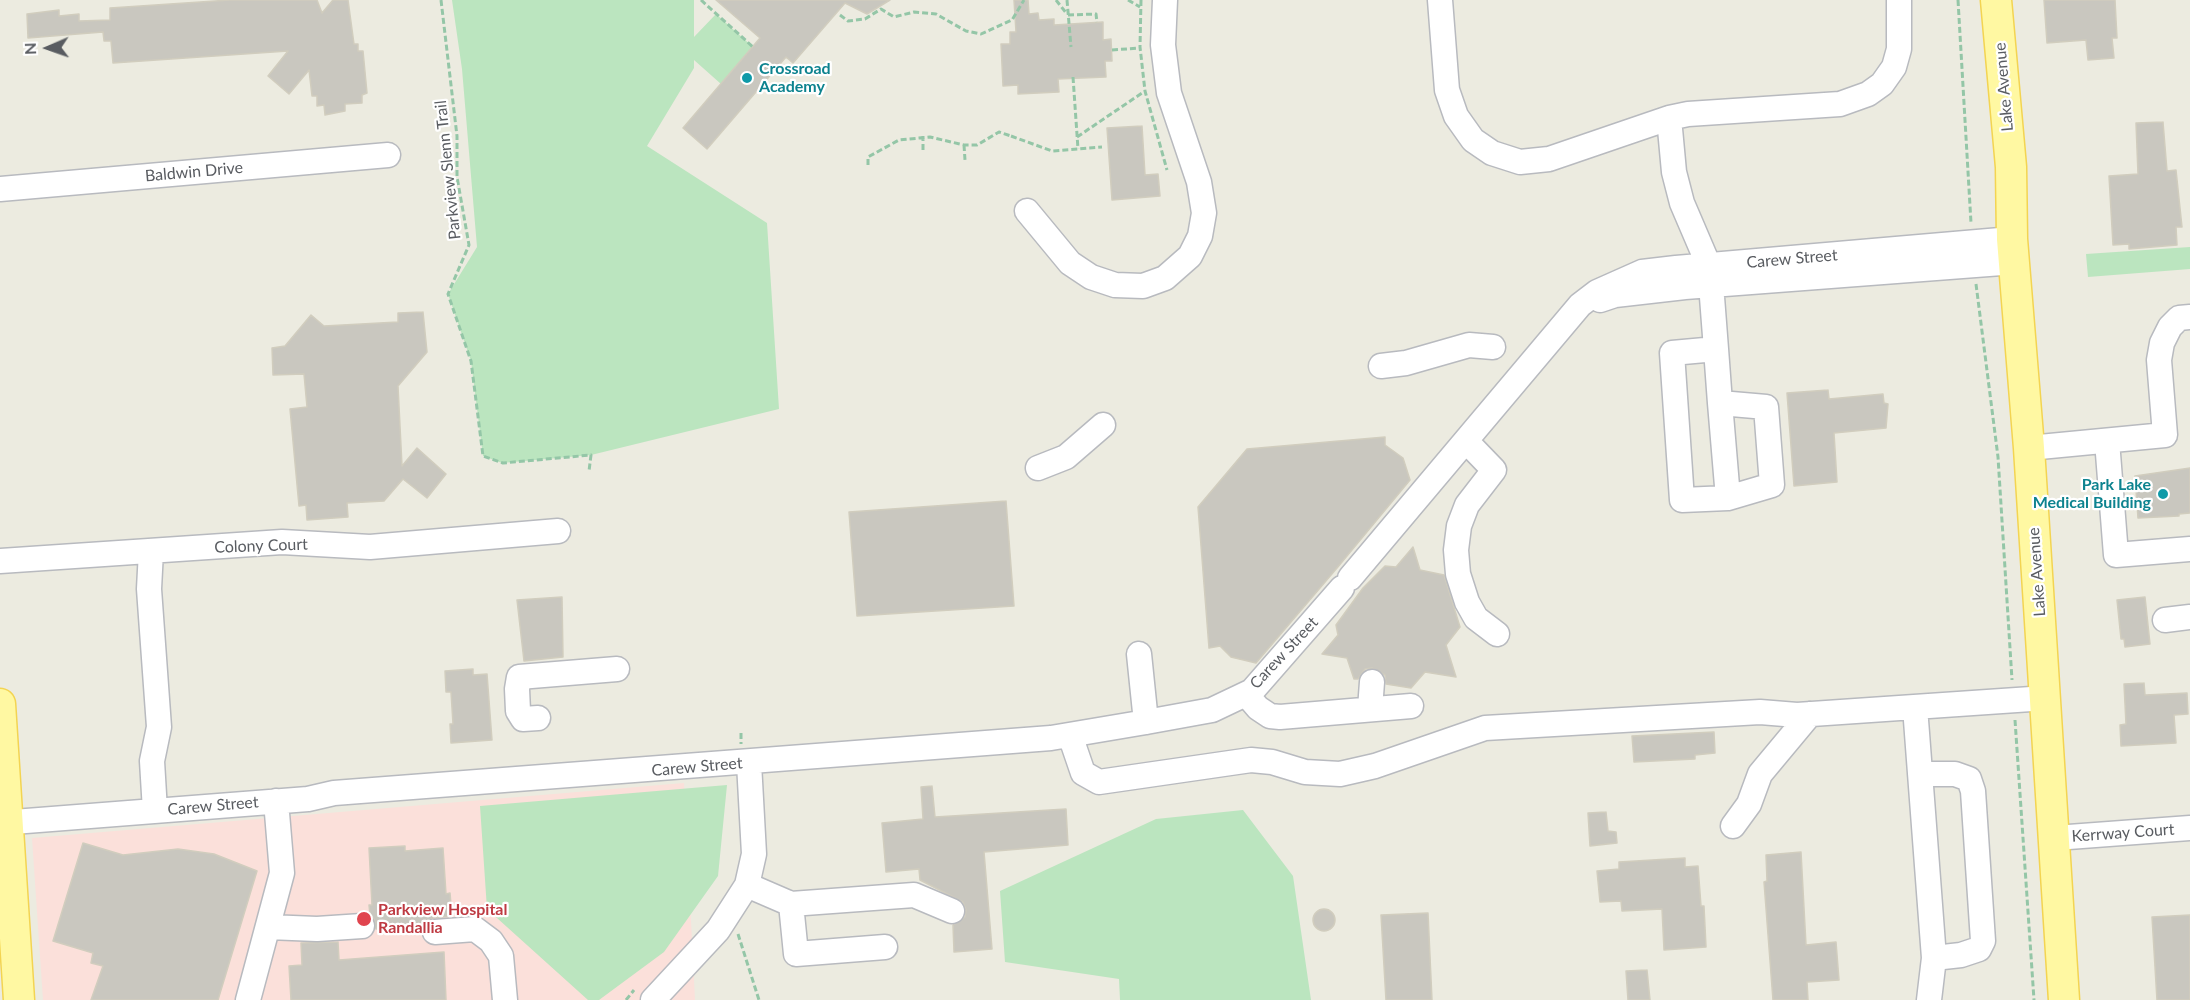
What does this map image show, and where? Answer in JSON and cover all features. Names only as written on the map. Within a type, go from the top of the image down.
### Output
[{"type":"main road","name":"Lake Avenue","points":[[1996,0],[2011,167],[2014,251],[2046,698],[2064,1000]]},
{"type":"main road","points":[[0,704],[4,823],[19,1000]]},
{"type":"street","points":[[1027,211],[1070,263],[1091,277],[1115,285],[1143,286],[1165,278],[1190,256],[1200,236],[1204,213],[1198,182],[1169,93],[1163,45],[1166,0]]},
{"type":"street","points":[[1440,0],[1450,98],[1456,116],[1473,140],[1492,153],[1520,162],[1549,159],[1669,118],[1688,114],[1840,104],[1853,101],[1882,84],[1894,67],[1899,50],[1899,0]]},
{"type":"street","points":[[1669,118],[1674,172],[1682,203],[1710,275],[1728,498]]},
{"type":"street","name":"Baldwin Drive","points":[[0,189],[388,155]]},
{"type":"street","name":"Carew Street","points":[[4,823],[276,801],[334,793],[746,763],[1070,735],[1212,710],[1246,694],[1268,674],[1580,306],[1615,295],[1710,275],[2014,251]]},
{"type":"street","points":[[2029,448],[2165,435],[2159,360],[2162,343],[2170,327],[2179,318],[2190,317]]},
{"type":"street","points":[[1381,366],[1406,363],[1469,345],[1493,347]]},
{"type":"street","points":[[1716,349],[1672,353],[1682,500],[1728,498],[1772,485],[1767,407],[1720,403]]},
{"type":"street","points":[[1038,468],[1066,457],[1102,424]]},
{"type":"street","points":[[1466,441],[1494,470],[1467,505],[1459,526],[1456,550],[1458,574],[1467,602],[1476,618],[1497,634]]},
{"type":"street","points":[[2107,441],[2116,555],[2190,549]]},
{"type":"street","name":"Colony Court","points":[[0,561],[282,542],[370,547],[558,531]]},
{"type":"street","points":[[151,551],[150,589],[159,727],[152,761],[155,811]]},
{"type":"street","points":[[2165,620],[2190,617]]},
{"type":"street","points":[[1139,654],[1146,722]]},
{"type":"street","points":[[538,718],[524,718],[518,711],[519,678],[617,669]]},
{"type":"street","points":[[1370,709],[1372,682]]},
{"type":"street","points":[[1246,694],[1258,708],[1270,716],[1411,706]]},
{"type":"street","points":[[1070,735],[1083,773],[1099,782],[1251,760],[1305,772],[1340,774],[1375,766],[1485,728],[1760,712],[1810,714],[2046,698]]},
{"type":"street","points":[[1915,707],[1934,958],[1929,1000]]},
{"type":"street","points":[[1733,826],[1749,804],[1760,774],[1810,714]]},
{"type":"street","points":[[646,993],[727,918],[747,885],[754,854],[746,763]]},
{"type":"street","points":[[1920,774],[1954,774],[1969,779],[1973,791],[1983,941],[1979,949],[1961,955],[1934,958]]},
{"type":"street","points":[[248,1000],[282,873],[276,801]]},
{"type":"street","name":"Kerrway Court","points":[[2055,838],[2190,828]]},
{"type":"street","points":[[747,885],[791,904],[914,895],[952,911]]},
{"type":"street","points":[[791,904],[796,954],[885,947]]},
{"type":"street","points":[[268,927],[317,929],[362,926]]},
{"type":"street","points":[[435,932],[475,929],[491,941],[501,956],[505,1000]]},
{"type":"path","name":"Parkview Slenn Trail","points":[[441,0],[457,136],[457,177],[469,245],[448,294],[471,361],[483,456],[502,463],[591,454],[589,471]]},
{"type":"path","points":[[700,0],[753,47]]},
{"type":"path","points":[[840,15],[848,21],[866,19],[880,9],[894,17],[914,12],[936,14],[966,31],[981,34],[1012,20],[1023,0]]},
{"type":"path","points":[[1056,0],[1068,15]]},
{"type":"path","points":[[1067,0],[1071,47]]},
{"type":"path","points":[[1128,0],[1140,7]]},
{"type":"path","points":[[1958,0],[1972,234]]},
{"type":"path","points":[[1068,15],[1095,14],[1097,22]]},
{"type":"path","points":[[1112,50],[1140,48]]},
{"type":"path","points":[[1073,77],[1078,149]]},
{"type":"path","points":[[1077,137],[1145,91]]},
{"type":"path","points":[[868,165],[868,157],[879,149],[899,140],[923,136],[964,145],[977,144],[999,132],[1052,151],[1102,147]]},
{"type":"path","points":[[923,136],[923,150]]},
{"type":"path","points":[[964,145],[965,160]]},
{"type":"path","points":[[1975,276],[1998,458],[2034,1000]]},
{"type":"path","points":[[741,734],[746,763]]},
{"type":"path","points":[[727,918],[735,926],[759,1000]]},
{"type":"path","points":[[626,1000],[646,993]]},
{"type":"shaded area","name":"Parkview Hospital Randallia","points":[[684,783],[695,1000],[43,1000],[32,838]]},
{"type":"green space","points":[[452,0],[694,0],[694,37],[716,14],[753,47],[721,84],[694,60],[694,68],[647,146],[767,223],[779,409],[591,455],[502,463],[483,456],[471,361],[448,294],[477,247],[462,69]]},
{"type":"green space","points":[[2190,247],[2190,269],[2088,277],[2086,254]]},
{"type":"green space","points":[[727,785],[718,876],[664,952],[599,1000],[588,1000],[487,909],[480,806]]},
{"type":"green space","points":[[1243,810],[1293,876],[1311,1000],[1120,1000],[1119,979],[1005,962],[1000,891],[1156,819]]},
{"type":"building","points":[[230,0],[317,0],[322,13],[333,0],[348,0],[354,44],[358,44],[358,51],[363,51],[367,93],[362,95],[362,103],[345,104],[345,111],[325,115],[324,105],[317,106],[317,96],[312,96],[309,70],[289,94],[268,76],[288,51],[113,63],[111,41],[104,41],[103,32],[28,38],[27,14],[59,10],[59,16],[79,14],[79,21],[110,20],[110,8]]},
{"type":"building","name":"Crossroad Academy","points":[[716,0],[890,0],[867,14],[845,3],[793,63],[786,57],[707,149],[683,128],[760,38]]},
{"type":"building","points":[[1014,0],[1028,0],[1029,14],[1038,13],[1039,20],[1054,19],[1054,25],[1103,22],[1103,40],[1111,39],[1112,61],[1105,61],[1106,77],[1058,79],[1059,92],[1018,94],[1018,85],[1003,86],[1001,44],[1010,44],[1010,32],[1016,32]]},
{"type":"building","points":[[2044,0],[2115,0],[2117,38],[2112,38],[2114,58],[2088,60],[2086,40],[2047,43]]},
{"type":"building","points":[[2163,122],[2167,171],[2176,170],[2182,227],[2176,227],[2177,245],[2129,249],[2129,244],[2113,245],[2109,176],[2138,174],[2136,123]]},
{"type":"building","points":[[1142,126],[1145,175],[1158,174],[1160,196],[1112,200],[1107,128]]},
{"type":"building","points":[[423,312],[427,352],[398,386],[402,466],[417,448],[446,474],[427,498],[403,479],[384,501],[347,503],[348,517],[307,520],[306,505],[299,506],[290,409],[307,407],[304,374],[273,375],[272,348],[285,346],[311,315],[324,326],[398,322],[398,313]]},
{"type":"building","points":[[1828,390],[1829,399],[1883,394],[1884,403],[1888,404],[1886,428],[1834,433],[1837,482],[1794,486],[1787,393]]},
{"type":"building","points":[[1385,437],[1385,445],[1403,458],[1410,480],[1337,568],[1256,663],[1231,657],[1220,646],[1209,648],[1198,507],[1247,449]]},
{"type":"building","name":"Park Lake Medical Building","points":[[2190,468],[2190,513],[2179,514],[2179,516],[2138,518],[2135,476]]},
{"type":"building","points":[[1006,501],[1014,606],[857,616],[849,512]]},
{"type":"building","points":[[1413,547],[1420,570],[1444,575],[1460,627],[1446,645],[1456,677],[1425,672],[1411,688],[1386,684],[1385,675],[1372,668],[1365,669],[1358,679],[1354,679],[1347,658],[1322,654],[1338,635],[1336,625],[1363,588],[1385,566],[1396,567]]},
{"type":"building","points":[[562,597],[563,657],[524,661],[517,600]]},
{"type":"building","points":[[2145,597],[2150,644],[2125,647],[2124,639],[2121,639],[2117,600]]},
{"type":"building","points":[[473,669],[473,675],[487,674],[492,740],[451,743],[450,724],[453,724],[451,692],[446,692],[445,671]]},
{"type":"building","points":[[2144,683],[2145,695],[2187,693],[2188,714],[2174,715],[2176,743],[2121,746],[2120,725],[2126,724],[2124,684]]},
{"type":"building","points":[[1714,732],[1715,753],[1695,755],[1695,759],[1634,762],[1632,736]]},
{"type":"building","points":[[932,786],[935,817],[1066,809],[1068,845],[984,852],[992,949],[954,952],[953,925],[965,917],[966,910],[963,902],[920,880],[919,869],[886,872],[882,823],[923,819],[921,787]]},
{"type":"building","points":[[1606,812],[1608,831],[1616,832],[1617,843],[1590,846],[1588,813]]},
{"type":"building","points":[[83,843],[123,855],[178,849],[214,854],[257,871],[218,1000],[91,1000],[103,966],[91,963],[93,953],[53,941]]},
{"type":"building","points":[[405,846],[405,851],[443,848],[446,894],[450,893],[452,916],[433,918],[422,926],[376,929],[374,919],[370,915],[369,905],[372,905],[369,848]]},
{"type":"building","points":[[1801,852],[1806,945],[1836,942],[1839,980],[1807,982],[1808,1000],[1773,1000],[1764,882],[1767,881],[1766,855]]},
{"type":"building","points":[[1685,858],[1685,867],[1698,866],[1701,906],[1704,906],[1706,947],[1664,950],[1662,909],[1622,911],[1621,901],[1600,902],[1597,871],[1619,869],[1619,862]]},
{"type":"building","points":[[1324,909],[1332,912],[1335,920],[1332,928],[1324,931],[1316,928],[1313,920],[1316,912]]},
{"type":"building","points":[[1428,913],[1432,1000],[1386,1000],[1381,915]]},
{"type":"building","points":[[2190,915],[2190,1000],[2157,1000],[2152,917]]},
{"type":"building","points":[[338,942],[339,960],[444,952],[446,1000],[291,1000],[289,966],[302,965],[301,943]]},
{"type":"building","points":[[1647,970],[1650,1000],[1628,1000],[1626,971]]},
{"type":"place","name":"Crossroad Academy","points":[[747,78]]},
{"type":"place","name":"Park Lake Medical Building","points":[[2163,494]]},
{"type":"place","name":"Parkview Hospital Randallia","points":[[364,919]]}]
